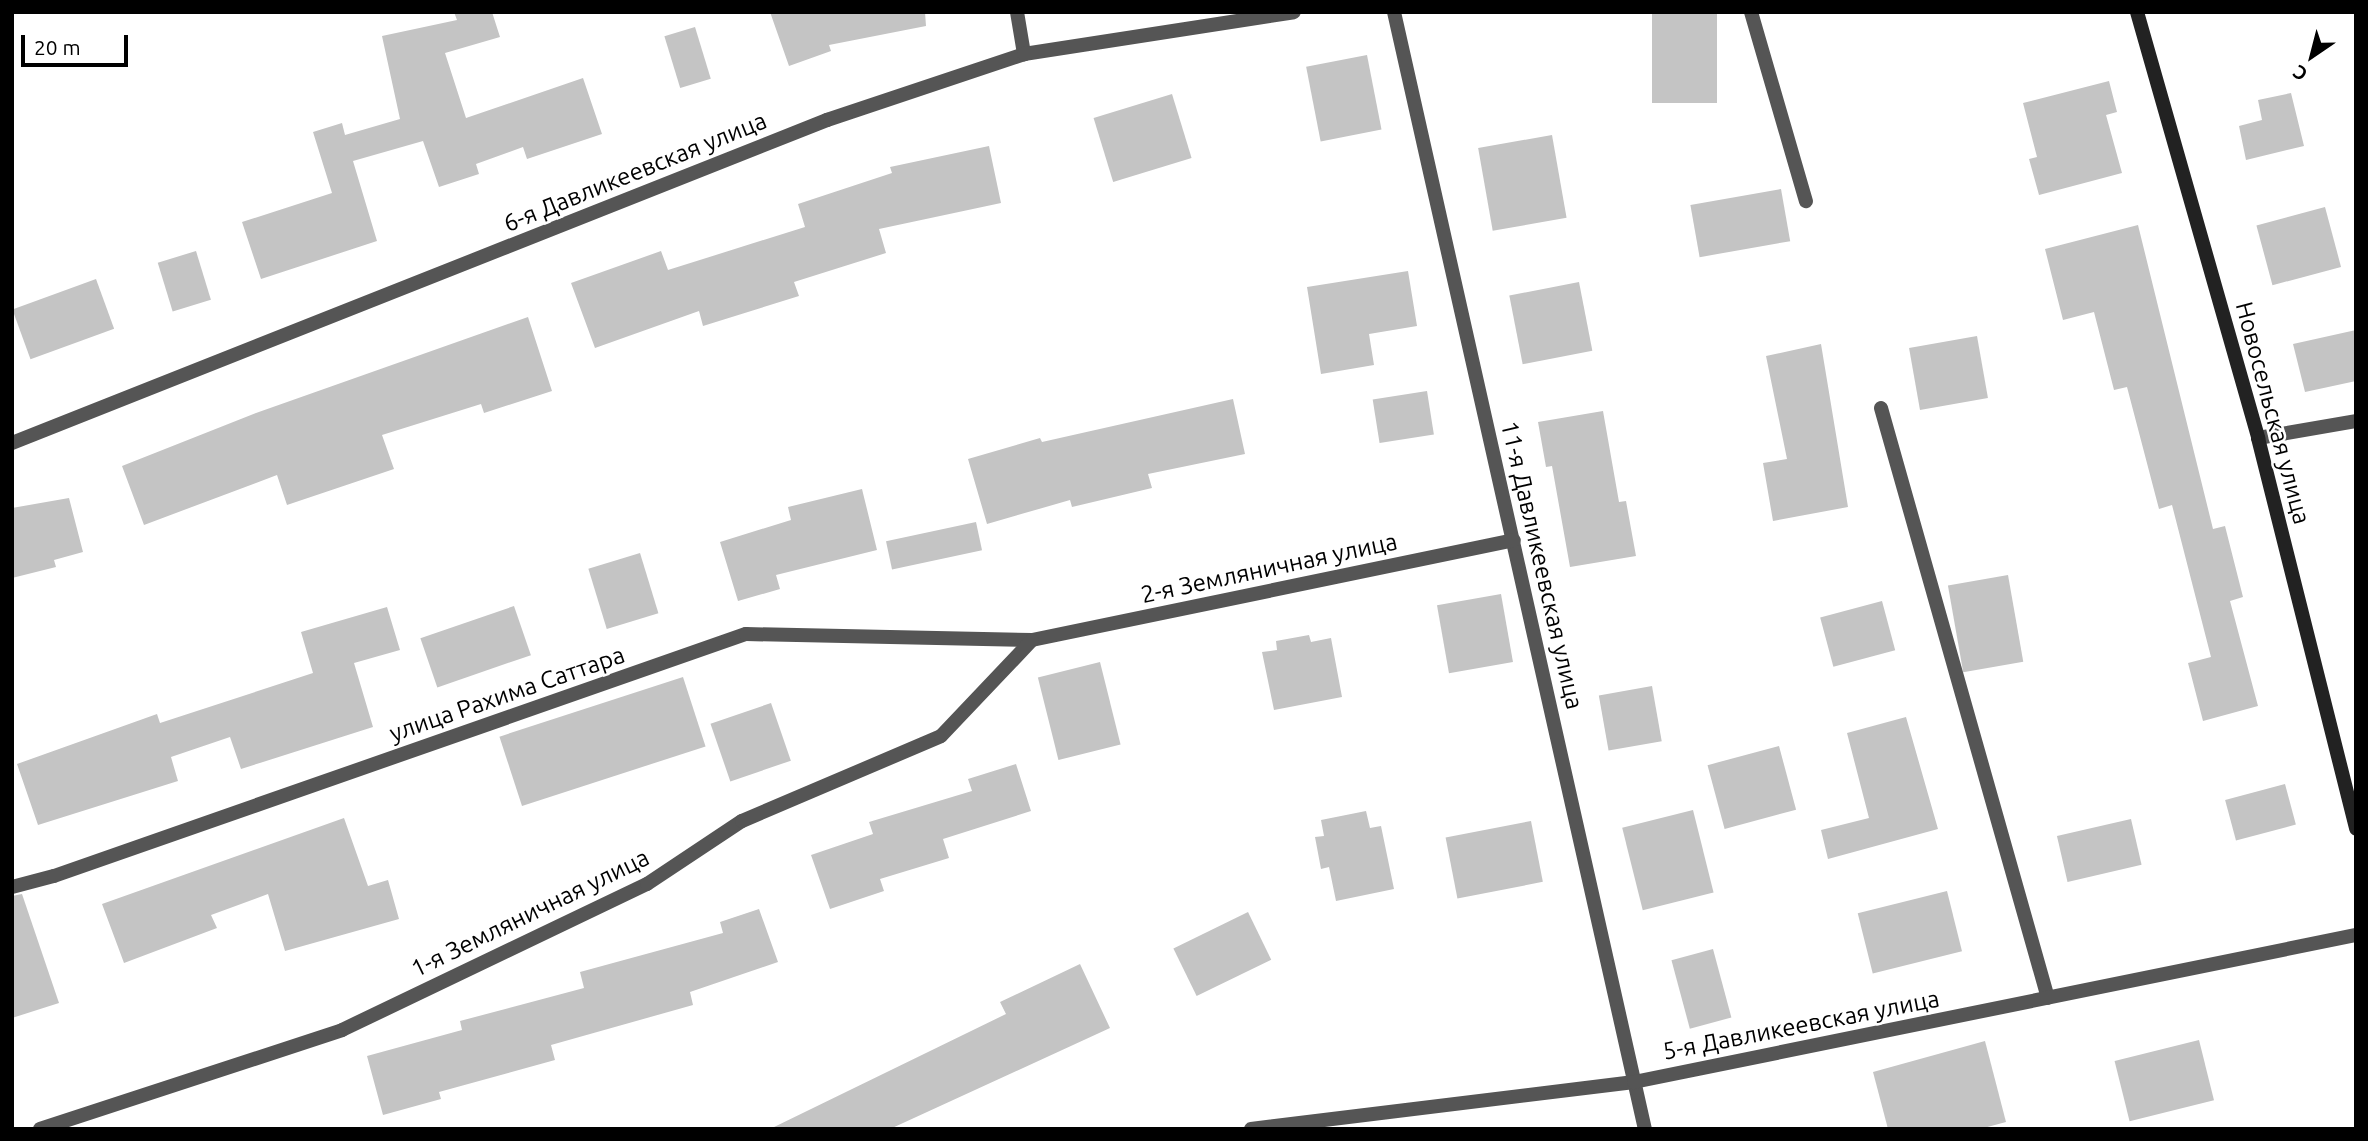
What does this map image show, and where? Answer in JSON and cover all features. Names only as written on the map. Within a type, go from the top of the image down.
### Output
[{"type":"street","points":[[1017,12],[1024,54]]},
{"type":"street","name":"6-я Давликеевская улица","points":[[12,443],[827,120],[1024,54],[1294,12]]},
{"type":"street","name":"11-я Давликеевская улица","points":[[1394,12],[1645,1129]]},
{"type":"street","points":[[1751,12],[1807,201]]},
{"type":"street","name":"Новосельская улица","points":[[2137,12],[2258,438],[2356,829]]},
{"type":"street","points":[[1881,408],[2048,998]]},
{"type":"street","points":[[2258,438],[2356,421]]},
{"type":"street","name":"2-я Земляничная улица","points":[[1032,640],[1514,540]]},
{"type":"street","name":"улица Рахима Саттара","points":[[12,887],[54,876],[747,634],[1032,640]]},
{"type":"street","name":"1-я Земляничная улица","points":[[40,1129],[342,1030],[647,884],[742,821],[941,736],[1032,640]]},
{"type":"street","name":"5-я Давликеевская улица","points":[[1251,1129],[1634,1082],[2356,935]]},
{"type":"building","points":[[454,12],[492,12],[500,37],[445,53],[466,118],[583,78],[602,134],[527,159],[523,147],[476,164],[479,174],[439,187],[423,141],[353,161],[377,241],[261,279],[242,222],[332,193],[313,132],[342,123],[345,135],[400,119],[382,36],[457,20]]},
{"type":"building","points":[[770,12],[925,12],[926,26],[829,45],[831,51],[789,66]]},
{"type":"building","points":[[1652,12],[1717,12],[1717,103],[1652,103]]},
{"type":"building","points":[[695,27],[711,79],[680,88],[664,36]]},
{"type":"building","points":[[1367,55],[1382,130],[1321,141],[1306,67]]},
{"type":"building","points":[[2109,81],[2117,112],[2106,115],[2122,173],[2039,195],[2029,159],[2037,157],[2023,103]]},
{"type":"building","points":[[2291,93],[2304,146],[2246,160],[2239,126],[2262,120],[2258,100]]},
{"type":"building","points":[[1172,94],[1192,158],[1113,182],[1094,118]]},
{"type":"building","points":[[1552,135],[1567,218],[1493,231],[1478,148]]},
{"type":"building","points":[[989,146],[1001,203],[879,229],[886,253],[794,282],[799,296],[703,326],[699,311],[595,348],[571,283],[661,251],[668,270],[805,227],[798,204],[892,173],[890,167]]},
{"type":"building","points":[[1781,189],[1790,241],[1700,257],[1690,205]]},
{"type":"building","points":[[2325,207],[2341,267],[2272,285],[2256,225]]},
{"type":"building","points":[[2138,225],[2213,529],[2225,526],[2243,597],[2230,601],[2258,706],[2203,721],[2188,663],[2211,657],[2172,505],[2159,509],[2127,387],[2114,390],[2094,312],[2063,320],[2045,249]]},
{"type":"building","points":[[196,251],[211,300],[173,311],[158,263]]},
{"type":"building","points":[[1408,271],[1417,326],[1369,334],[1374,365],[1321,374],[1307,287]]},
{"type":"building","points":[[96,279],[114,329],[30,359],[12,309]]},
{"type":"building","points":[[1579,282],[1592,351],[1523,364],[1509,296]]},
{"type":"building","points":[[528,317],[552,391],[484,413],[481,404],[382,435],[394,469],[287,505],[277,475],[144,525],[122,466],[256,413]]},
{"type":"building","points":[[2356,330],[2356,381],[2305,392],[2293,344]]},
{"type":"building","points":[[1977,336],[1988,398],[1920,410],[1909,348]]},
{"type":"building","points":[[1821,344],[1848,507],[1773,521],[1763,463],[1787,459],[1766,356]]},
{"type":"building","points":[[1427,391],[1434,434],[1380,443],[1373,400]]},
{"type":"building","points":[[1233,399],[1245,454],[1148,474],[1152,488],[1072,507],[1070,500],[987,524],[968,459],[1040,438],[1042,442]]},
{"type":"building","points":[[1603,411],[1619,502],[1626,501],[1636,556],[1570,567],[1552,466],[1546,467],[1538,422]]},
{"type":"building","points":[[862,489],[877,550],[776,575],[780,589],[738,601],[720,542],[791,520],[788,507]]},
{"type":"building","points":[[69,498],[83,552],[54,560],[56,567],[12,578],[12,508]]},
{"type":"building","points":[[976,522],[982,550],[892,569],[886,541]]},
{"type":"building","points":[[640,553],[658,613],[607,629],[588,569]]},
{"type":"building","points":[[2008,575],[2023,662],[1963,672],[1948,586]]},
{"type":"building","points":[[1501,594],[1513,662],[1449,673],[1437,605]]},
{"type":"building","points":[[1882,601],[1895,650],[1833,667],[1820,618]]},
{"type":"building","points":[[514,606],[531,655],[437,687],[420,638]]},
{"type":"building","points":[[387,607],[400,650],[354,663],[373,727],[241,769],[230,737],[171,757],[178,781],[38,825],[17,764],[157,714],[160,723],[313,673],[301,632]]},
{"type":"building","points":[[1309,635],[1311,642],[1331,638],[1342,697],[1274,710],[1262,652],[1277,650],[1276,641]]},
{"type":"building","points":[[1100,662],[1121,744],[1058,760],[1038,677]]},
{"type":"building","points":[[683,677],[706,746],[522,806],[499,737]]},
{"type":"building","points":[[1652,686],[1662,741],[1609,751],[1599,695]]},
{"type":"building","points":[[771,703],[791,761],[730,782],[710,724]]},
{"type":"building","points":[[1906,717],[1938,829],[1828,859],[1821,830],[1869,818],[1847,733]]},
{"type":"building","points":[[1779,746],[1796,810],[1725,829],[1708,765]]},
{"type":"building","points":[[1016,764],[1031,811],[943,839],[949,858],[880,879],[884,891],[830,909],[811,855],[873,834],[869,822],[972,791],[968,779]]},
{"type":"building","points":[[2285,784],[2296,825],[2236,841],[2225,800]]},
{"type":"building","points":[[1693,810],[1714,892],[1643,910],[1622,828]]},
{"type":"building","points":[[1366,811],[1370,828],[1381,826],[1394,889],[1336,901],[1329,867],[1321,869],[1315,837],[1324,836],[1321,820]]},
{"type":"building","points":[[344,818],[368,886],[388,880],[399,919],[285,951],[268,894],[211,915],[217,928],[124,963],[102,904]]},
{"type":"building","points":[[2131,819],[2142,865],[2068,882],[2057,836]]},
{"type":"building","points":[[1531,821],[1543,882],[1457,898],[1446,838]]},
{"type":"building","points":[[1947,891],[1962,951],[1873,973],[1858,913]]},
{"type":"building","points":[[22,894],[59,1003],[12,1018],[12,896]]},
{"type":"building","points":[[759,909],[778,962],[690,992],[693,1005],[551,1045],[555,1060],[439,1092],[441,1099],[383,1115],[367,1056],[462,1030],[460,1021],[584,988],[580,972],[723,933],[720,922]]},
{"type":"building","points":[[1248,912],[1271,960],[1197,996],[1173,948]]},
{"type":"building","points":[[1713,949],[1731,1018],[1690,1029],[1671,960]]},
{"type":"building","points":[[1080,964],[1110,1028],[890,1129],[770,1129],[1006,1014],[1000,1002]]},
{"type":"building","points":[[2199,1040],[2214,1100],[2130,1121],[2115,1061]]},
{"type":"building","points":[[1985,1041],[2006,1122],[1980,1129],[1888,1129],[1873,1072]]}]
